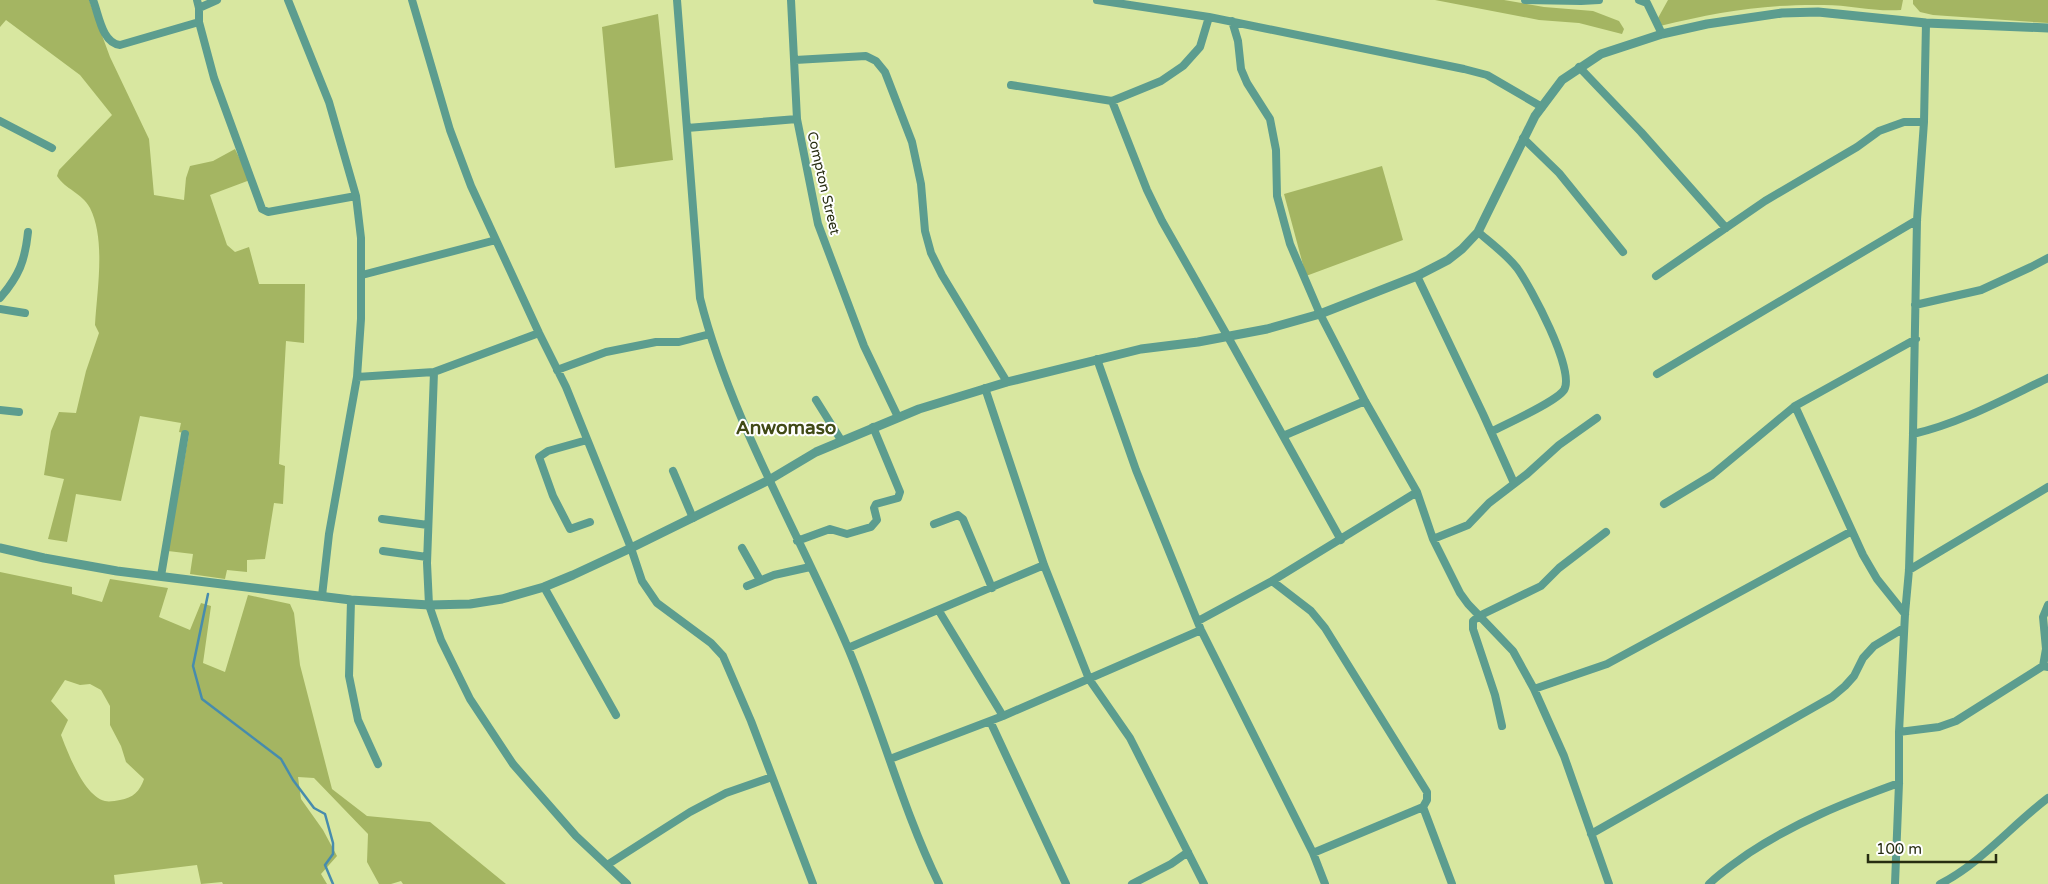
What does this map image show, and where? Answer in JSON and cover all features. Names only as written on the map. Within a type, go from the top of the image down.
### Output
[{"type":"street","points":[[93,0],[107,38],[114,44],[120,45],[199,22]]},
{"type":"street","points":[[217,0],[198,4],[199,22],[214,78],[262,209],[268,212],[356,196]]},
{"type":"street","points":[[288,0],[329,102],[356,196],[361,238],[361,320],[357,377],[329,534],[322,596]]},
{"type":"street","points":[[412,0],[450,130],[471,186],[557,370],[631,548],[642,581],[652,598],[711,643],[723,656],[733,676],[813,884]]},
{"type":"street","points":[[677,0],[700,298],[710,334],[724,373],[769,480],[848,648],[914,828],[939,884]]},
{"type":"street","name":"Compton Street","points":[[791,0],[797,119],[818,224],[864,346],[898,417]]},
{"type":"street","points":[[1097,0],[1209,16],[1464,69],[1487,76],[1542,107]]},
{"type":"street","points":[[1525,0],[1581,2],[1599,0]]},
{"type":"street","points":[[1639,0],[1647,3],[1662,34]]},
{"type":"street","points":[[0,548],[117,571],[236,587],[351,600],[429,605],[486,603],[544,587],[631,548],[769,480],[816,452],[898,417],[984,388],[1097,359],[1141,349],[1228,337],[1320,314],[1417,276],[1448,260],[1462,249],[1478,232],[1523,138],[1542,107],[1562,80],[1601,54],[1662,34],[1707,24],[1782,13],[1818,12],[1926,23],[2048,28]]},
{"type":"street","points":[[1011,85],[1112,101],[1161,81],[1183,66],[1200,47],[1209,16]]},
{"type":"street","points":[[1232,21],[1238,41],[1241,69],[1247,83],[1270,120],[1276,150],[1277,196],[1290,244],[1320,314],[1365,401],[1417,492],[1433,539],[1460,592],[1479,616],[1513,651],[1534,690],[1564,756],[1609,884]]},
{"type":"street","points":[[1895,884],[1899,732],[1904,614],[1909,570],[1914,434],[1917,220],[1924,122],[1926,23]]},
{"type":"street","points":[[795,60],[866,56],[876,61],[885,72],[912,142],[921,184],[925,231],[931,252],[942,275],[1007,382]]},
{"type":"street","points":[[1579,68],[1641,132],[1726,228]]},
{"type":"street","points":[[1112,101],[1147,190],[1162,221],[1341,540]]},
{"type":"street","points":[[687,128],[797,119]]},
{"type":"street","points":[[0,121],[52,148]]},
{"type":"street","points":[[1656,276],[1765,201],[1857,147],[1879,131],[1904,122],[1924,122]]},
{"type":"street","points":[[1523,138],[1559,173],[1624,252]]},
{"type":"street","points":[[1657,374],[1917,220]]},
{"type":"street","points":[[0,298],[11,286],[20,269],[26,249],[28,232]]},
{"type":"street","points":[[1478,232],[1516,267],[1531,290],[1557,347],[1566,381],[1564,390],[1554,398],[1491,432]]},
{"type":"street","points":[[362,275],[496,240]]},
{"type":"street","points":[[1915,305],[1981,290],[2048,258]]},
{"type":"street","points":[[1417,276],[1514,483]]},
{"type":"street","points":[[0,309],[25,313]]},
{"type":"street","points":[[357,377],[434,372],[539,334]]},
{"type":"street","points":[[557,370],[606,352],[656,342],[680,342],[710,334]]},
{"type":"street","points":[[1664,504],[1712,475],[1795,406],[1916,340]]},
{"type":"street","points":[[1097,359],[1136,470],[1198,621],[1313,853],[1325,884]]},
{"type":"street","points":[[434,372],[427,557],[429,605],[442,640],[470,698],[513,764],[576,836],[626,884]]},
{"type":"street","points":[[1914,434],[1934,429],[1965,417],[2048,378]]},
{"type":"street","points":[[984,388],[1044,565],[1088,679],[1130,738],[1204,884]]},
{"type":"street","points":[[816,400],[841,440]]},
{"type":"street","points":[[1283,436],[1365,401]]},
{"type":"street","points":[[1795,406],[1863,555],[1904,614]]},
{"type":"street","points":[[0,410],[19,412]]},
{"type":"street","points":[[1433,539],[1468,525],[1489,503],[1559,445],[1597,418]]},
{"type":"street","points":[[797,540],[830,529],[847,534],[871,527],[877,520],[874,508],[876,504],[898,498],[900,492],[873,427]]},
{"type":"street","points":[[161,576],[185,434]]},
{"type":"street","points":[[587,440],[548,451],[539,457],[553,496],[570,529],[590,522]]},
{"type":"street","points":[[673,471],[693,518]]},
{"type":"street","points":[[1909,570],[2048,487]]},
{"type":"street","points":[[1198,621],[1272,581],[1417,492]]},
{"type":"street","points":[[934,524],[958,515],[963,519],[992,588]]},
{"type":"street","points":[[382,519],[428,525]]},
{"type":"street","points":[[1534,690],[1607,664],[1852,531]]},
{"type":"street","points":[[1502,726],[1473,629],[1474,621],[1479,616],[1541,586],[1559,568],[1606,532]]},
{"type":"street","points":[[742,548],[760,580]]},
{"type":"street","points":[[383,551],[427,557]]},
{"type":"street","points":[[848,648],[940,611],[1044,565]]},
{"type":"street","points":[[747,586],[788,571],[810,567]]},
{"type":"street","points":[[1272,581],[1311,611],[1324,628],[1423,785],[1427,800],[1423,807],[1313,853]]},
{"type":"street","points":[[544,587],[616,715]]},
{"type":"street","points":[[351,600],[349,676],[358,720],[378,764]]},
{"type":"street","points":[[1899,732],[1939,726],[1956,721],[2046,666],[2043,617],[2048,605]]},
{"type":"street","points":[[940,611],[1003,716]]},
{"type":"street","points":[[1591,834],[1832,696],[1854,676],[1863,658],[1874,646],[1904,628]]},
{"type":"street","points":[[890,759],[1003,716],[1202,630]]},
{"type":"street","points":[[990,721],[1066,884]]},
{"type":"street","points":[[607,865],[690,812],[726,793],[772,777]]},
{"type":"street","points":[[1709,884],[1720,873],[1766,842],[1815,815],[1899,783]]},
{"type":"street","points":[[1940,884],[1950,879],[1992,846],[2048,798]]},
{"type":"street","points":[[1423,807],[1452,884]]},
{"type":"street","points":[[1132,884],[1188,852]]},
{"type":"green space","points":[[0,0],[89,0],[110,57],[149,139],[154,195],[184,200],[186,178],[190,166],[213,161],[235,149],[250,180],[210,195],[227,245],[235,252],[249,247],[259,284],[305,284],[304,343],[286,341],[279,464],[285,466],[283,504],[274,503],[265,559],[247,560],[247,572],[227,570],[225,579],[190,574],[193,554],[168,551],[189,434],[179,432],[181,423],[140,416],[121,501],[76,494],[67,542],[48,539],[64,479],[44,475],[51,431],[59,412],[76,413],[86,371],[99,333],[95,325],[99,281],[99,250],[95,221],[87,203],[57,176],[59,170],[112,115],[80,75],[6,20],[0,27]]},
{"type":"green space","points":[[1435,0],[1504,0],[1544,7],[1593,11],[1619,21],[1624,29],[1622,34],[1579,23],[1539,20]]},
{"type":"green space","points":[[1668,0],[1903,0],[1901,10],[1834,5],[1781,6],[1721,13],[1660,26],[1658,18]]},
{"type":"green space","points":[[1913,0],[2048,0],[2048,23],[1933,15],[1920,12],[1913,4]]},
{"type":"green space","points":[[658,14],[673,160],[615,168],[602,27]]},
{"type":"green space","points":[[1382,166],[1403,240],[1306,276],[1284,194]]},
{"type":"green space","points":[[0,572],[72,587],[72,594],[102,602],[110,579],[168,588],[159,617],[190,630],[201,603],[211,606],[203,663],[225,672],[248,595],[290,604],[294,613],[300,665],[332,789],[367,816],[430,822],[506,884],[403,884],[401,881],[391,884],[379,884],[367,862],[368,834],[314,778],[298,777],[301,799],[323,830],[337,856],[321,874],[327,884],[223,884],[222,882],[201,884],[197,865],[114,875],[115,884],[0,884]],"holes":[[[65,680],[80,685],[90,684],[101,690],[110,706],[110,725],[121,746],[126,762],[144,779],[138,790],[129,798],[105,801],[97,797],[84,783],[68,752],[61,735],[68,720],[51,701]]]},
{"type":"waterway","points":[[208,594],[193,666],[202,699],[281,759],[293,780],[314,808],[325,814],[333,843],[333,854],[325,865],[333,884]]},
{"type":"district","name":"Anwomaso","points":[[786,427]]}]
